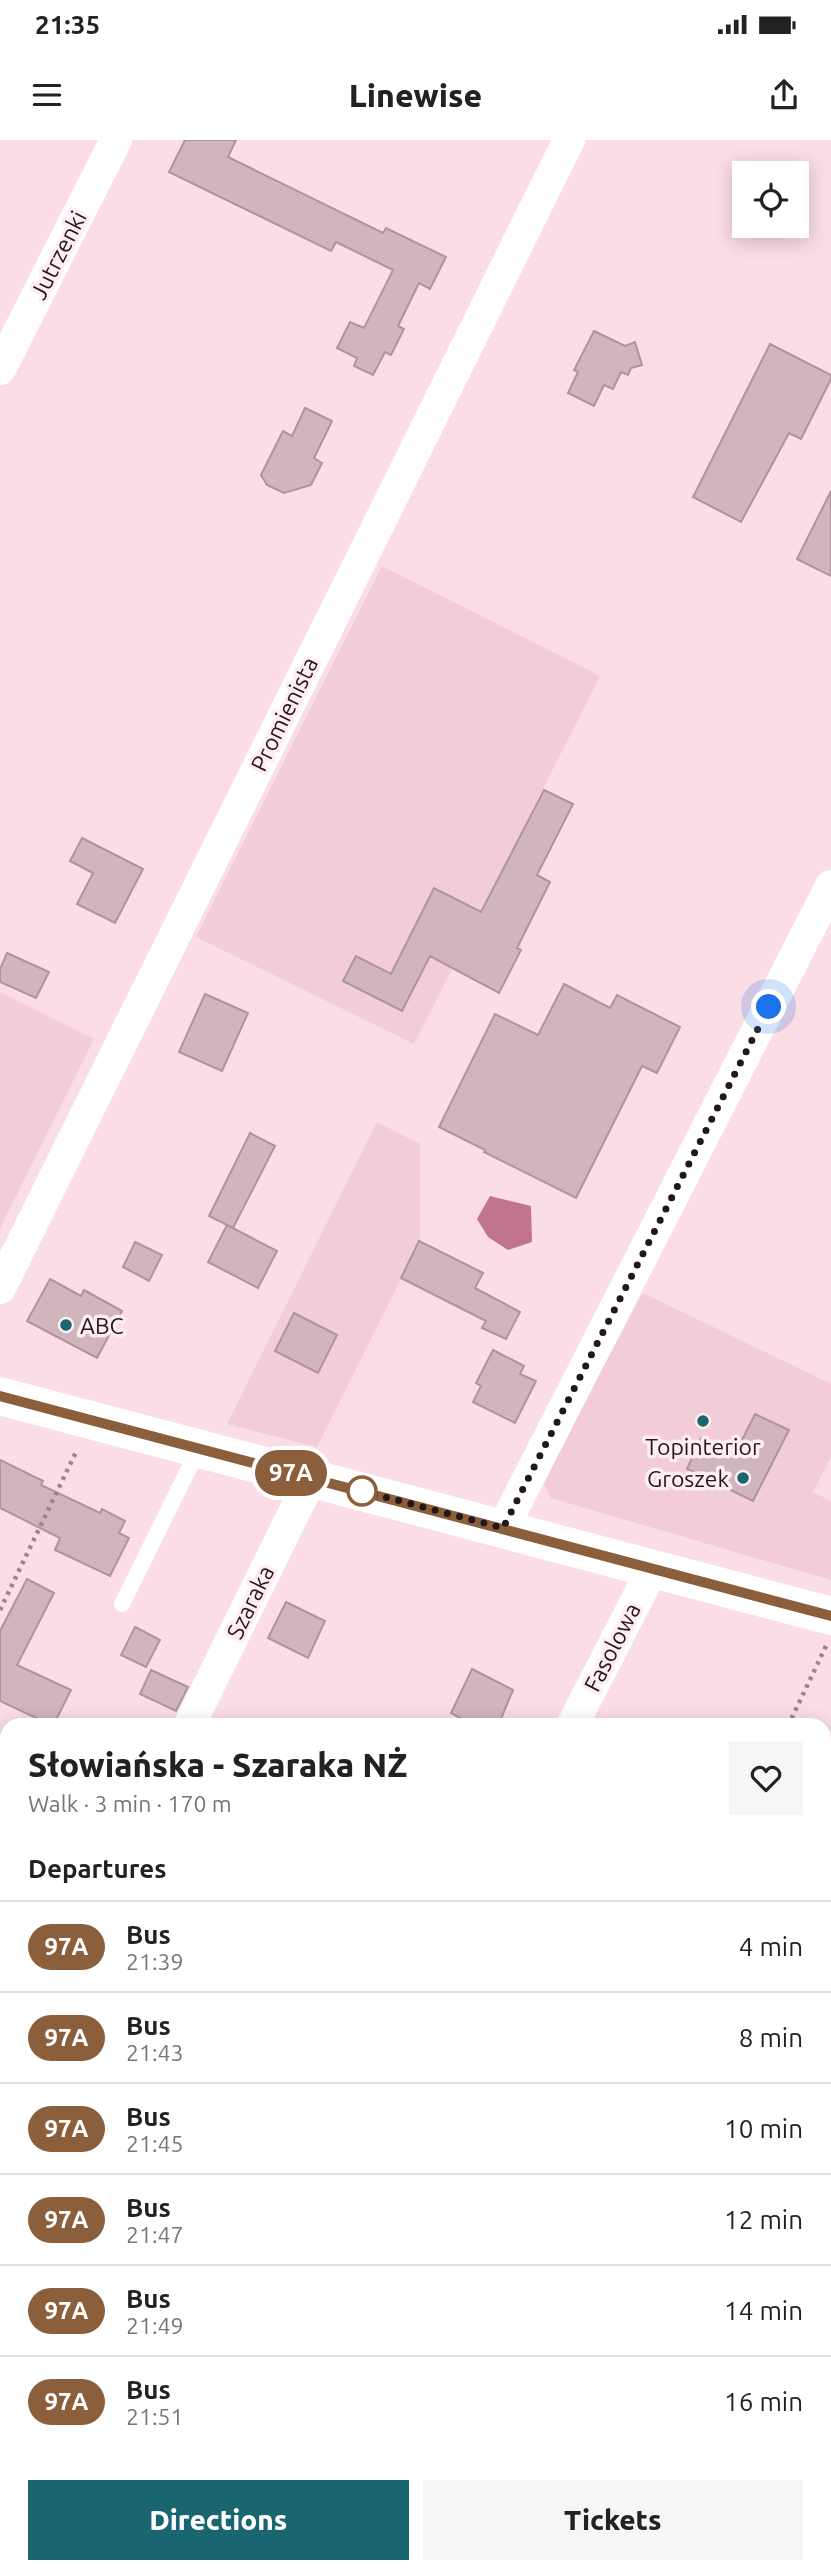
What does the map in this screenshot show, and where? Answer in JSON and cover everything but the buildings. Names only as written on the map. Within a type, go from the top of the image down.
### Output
[{"type":"street","name":"Jutrzenki","points":[[0,369],[116,140]]},
{"type":"street","name":"Promienista","points":[[0,1287],[569,140]]},
{"type":"street","points":[[503,1528],[831,886]]},
{"type":"street","points":[[0,1396],[831,1616]]},
{"type":"street","name":"Szaraka","points":[[193,1718],[311,1478]]},
{"type":"street","name":"Fasolowa","points":[[576,1718],[653,1568]]},
{"type":"lane","points":[[122,1604],[199,1448]]},
{"type":"path","points":[[0,1610],[91,1420]]},
{"type":"path","points":[[792,1718],[831,1636]]},
{"type":"shaded area","points":[[382,566],[600,676],[414,1044],[196,937]]},
{"type":"shaded area","points":[[0,992],[94,1039],[0,1228]]},
{"type":"shaded area","points":[[377,1122],[420,1144],[420,1241],[317,1447],[227,1424]]},
{"type":"shaded area","points":[[490,1196],[531,1206],[532,1242],[508,1250],[488,1237],[477,1219]]},
{"type":"shaded area","name":"Topinterior","points":[[643,1293],[831,1384],[831,1457],[813,1492],[831,1501],[831,1580],[551,1498],[542,1481]]},
{"type":"bus line","name":"97A","points":[[0,1396],[831,1616]]},
{"type":"place","name":"ABC","points":[[66,1325]]},
{"type":"place","name":"Topinterior","points":[[703,1421]]},
{"type":"place","name":"Groszek","points":[[743,1478]]},
{"type":"route","points":[[362,1491],[503,1528],[769,1007]]}]
